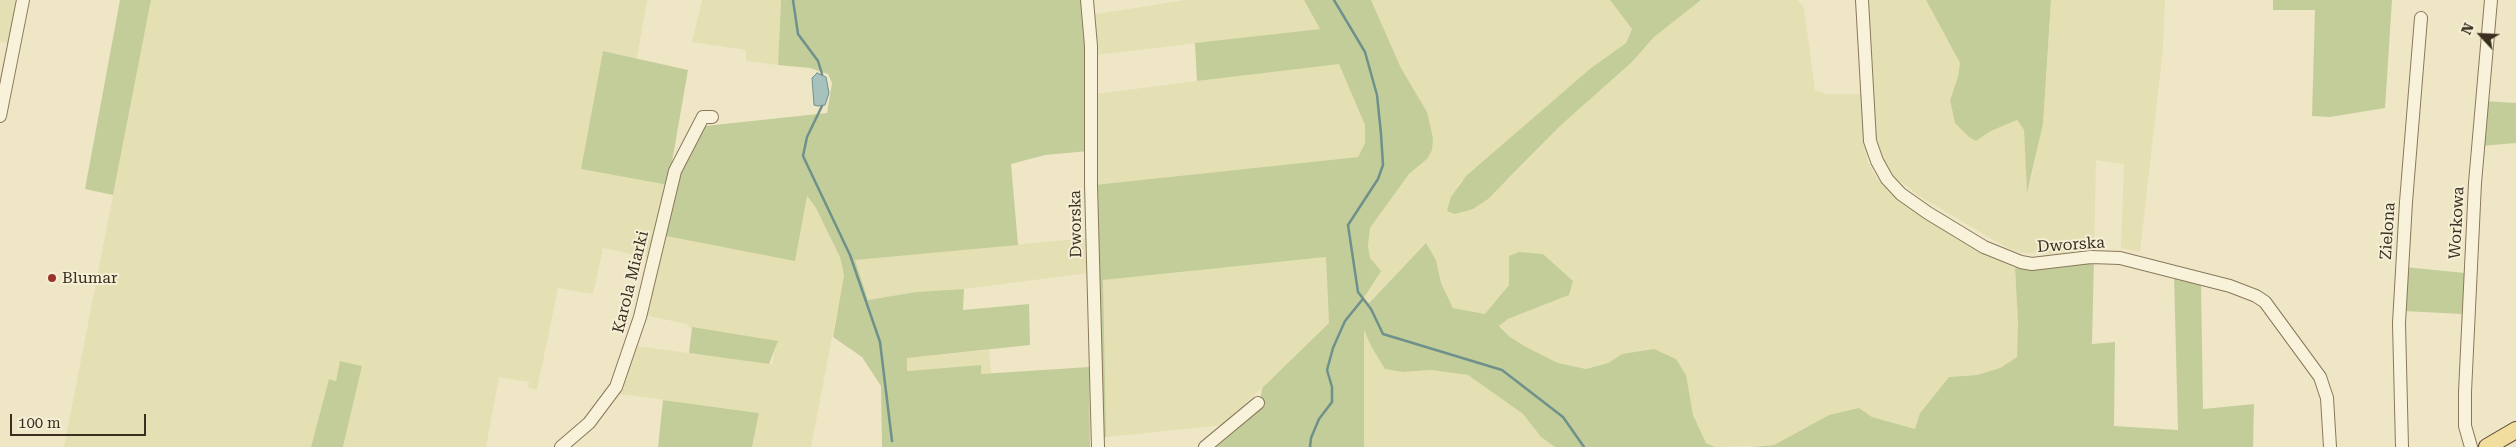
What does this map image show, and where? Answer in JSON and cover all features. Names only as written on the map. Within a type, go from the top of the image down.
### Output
[{"type":"main road","points":[[2487,447],[2516,430]]},
{"type":"street","points":[[0,116],[23,0]]},
{"type":"street","name":"Dworska","points":[[1087,0],[1091,46],[1091,186],[1098,447]]},
{"type":"street","name":"Dworska","points":[[1862,0],[1870,141],[1877,161],[1887,179],[1901,194],[1928,214],[1984,247],[2021,262],[2032,264],[2091,257],[2120,258],[2230,286],[2256,296],[2265,302],[2320,377],[2327,398],[2330,447]]},
{"type":"street","name":"Workowa","points":[[2471,447],[2465,426],[2465,392],[2475,183],[2490,0]]},
{"type":"street","name":"Zielona","points":[[2402,447],[2399,323],[2406,202],[2421,18]]},
{"type":"street","name":"Karola Miarki","points":[[561,447],[589,423],[616,387],[640,317],[675,171],[703,117],[712,117]]},
{"type":"street","points":[[1205,447],[1258,403]]},
{"type":"shaded area","points":[[0,0],[19,0],[10,43],[0,42]]},
{"type":"shaded area","points":[[151,0],[647,0],[637,58],[603,51],[581,169],[668,185],[650,258],[603,248],[593,294],[558,288],[537,390],[528,388],[529,382],[499,377],[486,447],[343,447],[362,366],[341,361],[336,381],[329,379],[311,447],[64,447]]},
{"type":"shaded area","points":[[702,0],[781,0],[778,65],[746,61],[746,50],[692,42]]},
{"type":"shaded area","points":[[1185,0],[1304,0],[1321,29],[1094,55],[1091,15]]},
{"type":"shaded area","points":[[1371,0],[1610,0],[1632,29],[1626,43],[1591,68],[1456,186],[1508,180],[1560,126],[1632,62],[1654,37],[1701,0],[1798,0],[1804,8],[1815,90],[1827,94],[1863,94],[1867,160],[1876,177],[1891,194],[1968,245],[2015,268],[2018,323],[2017,357],[2000,368],[1977,375],[1949,377],[1920,413],[1915,429],[1872,417],[1859,408],[1829,415],[1774,445],[1715,447],[1706,443],[1693,415],[1689,398],[1638,352],[1622,354],[1608,363],[1586,369],[1558,363],[1526,347],[1510,337],[1499,325],[1508,319],[1569,295],[1572,281],[1558,268],[1509,271],[1509,285],[1486,315],[1453,308],[1441,283],[1436,260],[1426,243],[1368,303],[1363,298],[1371,285],[1368,246],[1370,228],[1409,174],[1427,159],[1427,112],[1401,68]]},
{"type":"shaded area","points":[[1866,0],[1926,0],[1960,63],[1958,77],[1950,100],[1976,141],[1991,131],[2017,120],[2024,130],[2028,191],[2043,124],[2051,0],[2165,0],[2163,48],[2140,252],[2121,248],[2124,164],[2096,160],[2094,255],[2023,253],[2009,249],[1919,196],[1893,176],[1884,162],[1875,136]]},
{"type":"shaded area","points":[[1339,63],[1365,125],[1365,143],[1358,157],[1094,185],[1095,94]]},
{"type":"shaded area","points":[[806,196],[816,208],[833,238],[844,275],[811,447],[752,447],[759,414],[754,412],[614,393],[635,346],[772,364],[777,341],[688,327],[687,324],[643,315],[661,235]]},
{"type":"shaded area","points":[[1087,238],[1088,273],[964,289],[916,292],[868,300],[855,260]]},
{"type":"shaded area","points":[[1327,257],[1329,323],[1223,425],[1106,437],[1102,280]]},
{"type":"shaded area","points":[[1364,328],[1371,346],[1403,372],[1431,370],[1468,375],[1523,414],[1541,437],[1555,447],[1364,447]]},
{"type":"shaded area","points":[[989,350],[991,373],[981,374],[981,365],[907,371],[907,358]]},
{"type":"green space","points":[[120,0],[151,0],[113,195],[85,189]]},
{"type":"green space","points":[[781,0],[1081,0],[1086,33],[1088,151],[1045,155],[1011,164],[1018,245],[855,260],[868,300],[916,292],[964,289],[963,310],[1029,304],[1030,345],[907,358],[907,371],[981,365],[981,374],[1089,367],[1090,447],[882,447],[881,386],[862,357],[833,337],[844,275],[840,257],[816,208],[807,196],[795,261],[661,235],[678,167],[705,126],[827,113],[832,83],[828,74],[810,68],[778,65]]},
{"type":"green space","points":[[1304,0],[1371,0],[1401,68],[1427,112],[1433,138],[1432,150],[1427,159],[1409,174],[1370,228],[1368,246],[1370,258],[1381,271],[1363,299],[1369,303],[1426,243],[1436,260],[1441,283],[1453,308],[1485,314],[1509,285],[1509,256],[1519,252],[1543,254],[1573,281],[1569,295],[1508,319],[1499,326],[1510,337],[1558,363],[1586,369],[1608,363],[1622,354],[1654,349],[1676,359],[1686,375],[1693,415],[1706,443],[1715,447],[1555,447],[1541,437],[1523,414],[1468,375],[1431,370],[1403,372],[1385,369],[1364,330],[1364,447],[1213,447],[1259,410],[1262,388],[1329,323],[1326,257],[1103,280],[1106,437],[1100,438],[1094,185],[1358,157],[1365,143],[1365,125],[1339,64],[1197,81],[1195,43],[1320,29]]},
{"type":"green space","points":[[1610,0],[1701,0],[1654,37],[1632,62],[1560,126],[1488,199],[1473,209],[1455,214],[1447,211],[1451,197],[1466,176],[1591,68],[1626,43],[1632,29]]},
{"type":"green space","points":[[1926,0],[2051,0],[2043,124],[2027,193],[2024,130],[2017,120],[1991,131],[1976,141],[1969,137],[1955,123],[1950,100],[1958,77],[1960,63]]},
{"type":"green space","points":[[2273,0],[2392,0],[2385,108],[2330,117],[2312,116],[2315,10],[2273,10]]},
{"type":"green space","points":[[603,51],[688,70],[668,185],[581,169]]},
{"type":"green space","points":[[2485,101],[2516,103],[2516,143],[2481,146]]},
{"type":"green space","points":[[2094,260],[2092,344],[2115,342],[2114,426],[2178,430],[2174,276],[2201,283],[2203,409],[2254,404],[2253,447],[1750,447],[1774,445],[1829,415],[1859,408],[1872,417],[1915,429],[1920,413],[1949,377],[1977,375],[2000,368],[2017,357],[2018,323],[2015,268],[2034,269]]},
{"type":"green space","points":[[2405,267],[2465,273],[2462,314],[2403,311]]},
{"type":"green space","points":[[692,327],[778,341],[769,364],[689,353]]},
{"type":"green space","points":[[340,361],[362,366],[343,447],[311,447],[329,379],[336,381]]},
{"type":"green space","points":[[663,400],[759,413],[752,447],[658,447]]},
{"type":"water","points":[[817,73],[826,77],[829,93],[825,105],[818,106],[814,105],[812,78]]},
{"type":"waterway","points":[[793,0],[798,34],[818,61],[822,74]]},
{"type":"waterway","points":[[1334,0],[1365,52],[1377,95],[1381,134],[1383,165],[1378,179],[1348,225],[1358,292],[1371,309],[1383,334],[1502,370],[1563,417],[1584,447]]},
{"type":"waterway","points":[[822,106],[807,137],[803,156],[850,255],[880,342],[892,441]]},
{"type":"waterway","points":[[1310,447],[1311,438],[1319,419],[1332,402],[1332,387],[1327,370],[1333,348],[1345,321],[1362,300]]},
{"type":"place","name":"Blumar","points":[[52,278]]}]
